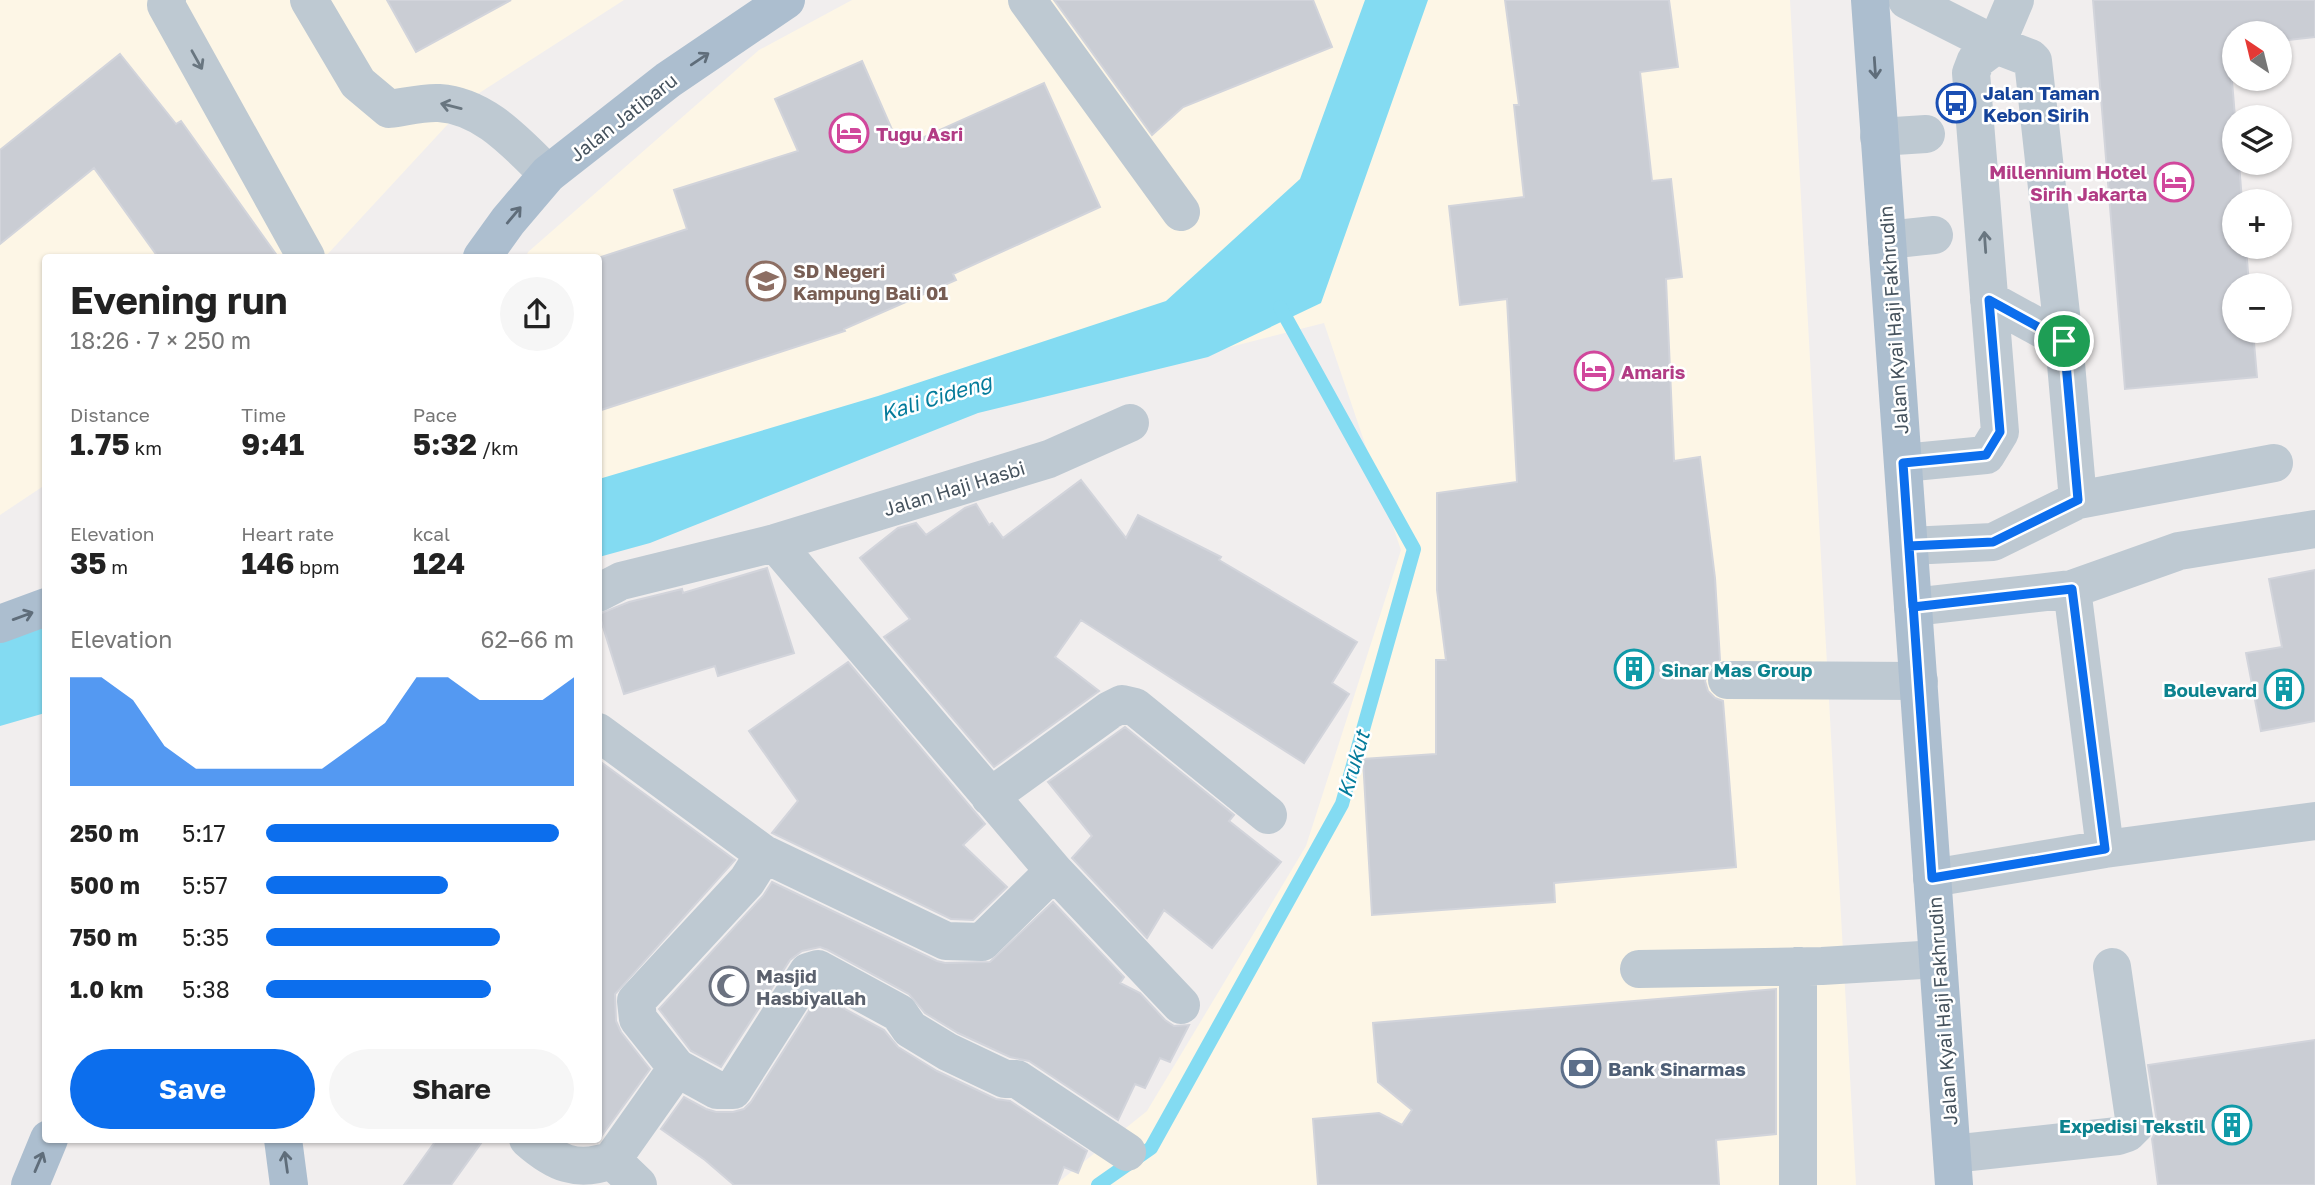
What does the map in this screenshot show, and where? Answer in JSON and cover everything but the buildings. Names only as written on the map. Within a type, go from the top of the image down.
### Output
[{"type":"main road","name":"Jalan Jatibaru","points":[[484,254],[548,174],[668,80],[786,0]]},
{"type":"main road","name":"Jalan Kyai Haji Fakhrudin","points":[[1887,1],[1879,137],[1953,1170]]},
{"type":"main road","points":[[0,624],[42,608]]},
{"type":"main road","points":[[30,1185],[47,1143]]},
{"type":"main road","points":[[284,1143],[289,1185]]},
{"type":"street","points":[[167,0],[166,5],[304,254]]},
{"type":"street","points":[[309,0],[358,83],[390,109],[439,103],[473,111],[496,126],[548,174]]},
{"type":"street","points":[[1027,0],[1181,212]]},
{"type":"street","points":[[1903,463],[1986,455],[2000,432],[1978,130],[1971,73],[1976,60],[1996,45],[2015,0]]},
{"type":"street","points":[[1887,1],[2033,61],[2064,341],[2078,500]]},
{"type":"street","points":[[1879,137],[1926,134]]},
{"type":"street","points":[[1887,240],[1934,235]]},
{"type":"street","points":[[1989,300],[2064,341]]},
{"type":"street","name":"Jalan Haji Hasbi","points":[[602,591],[621,581],[775,543],[1049,460],[1130,423]]},
{"type":"street","points":[[1909,546],[1993,542],[2078,500],[2274,463]]},
{"type":"street","points":[[1913,607],[2072,589],[2179,551],[2315,529]]},
{"type":"street","points":[[775,543],[1054,871],[1181,1005]]},
{"type":"street","points":[[2072,589],[2105,849]]},
{"type":"street","points":[[1727,680],[1919,681]]},
{"type":"street","points":[[990,797],[1122,704],[1135,707],[1268,815]]},
{"type":"street","points":[[602,735],[764,854],[946,941],[982,942],[1054,871]]},
{"type":"street","points":[[1932,878],[2105,849],[2315,821]]},
{"type":"street","points":[[764,854],[747,881],[636,1002],[638,1019],[677,1068],[717,1090],[733,1090],[808,972],[818,969],[899,1013],[910,1030],[948,1052],[1005,1079],[1017,1079],[1127,1152]]},
{"type":"street","points":[[1639,969],[1798,966],[1938,959]]},
{"type":"street","points":[[1798,966],[1798,1185]]},
{"type":"street","points":[[1953,1170],[2118,1136],[2127,1133],[2135,1125],[2112,967]]},
{"type":"street","points":[[532,1143],[546,1155],[575,1167],[597,1165],[625,1172],[677,1068]]},
{"type":"shaded area","points":[[0,0],[624,0],[473,97],[328,254],[42,254],[42,487],[0,515]]},
{"type":"shaded area","points":[[852,0],[1790,0],[1856,1185],[1055,1185],[1147,1111],[1306,846],[1401,550],[1324,323],[602,508],[602,254],[527,254],[759,50]]},
{"type":"water","name":"Kali Cideng","points":[[1365,0],[1428,0],[1321,303],[1208,357],[978,413],[650,543],[602,556],[602,478],[878,396],[1166,301],[1300,179]]},
{"type":"water","points":[[42,626],[42,714],[0,726],[0,636]]},
{"type":"waterway","name":"Krukut","points":[[1098,1185],[1151,1148],[1342,804],[1414,549],[1280,307]]},
{"type":"place","name":"Jalan Taman Kebon Sirih","points":[[1956,103]]},
{"type":"place","name":"Tugu Asri","points":[[849,133]]},
{"type":"place","name":"Millennium Hotel Sirih Jakarta","points":[[2174,182]]},
{"type":"place","name":"SD Negeri Kampung Bali 01","points":[[766,281]]},
{"type":"place","name":"Amaris","points":[[1594,371]]},
{"type":"place","name":"Sinar Mas Group","points":[[1634,669]]},
{"type":"place","name":"Boulevard","points":[[2284,689]]},
{"type":"place","name":"Masjid Hasbiyallah","points":[[729,986]]},
{"type":"place","name":"Bank Sinarmas","points":[[1581,1068]]},
{"type":"place","name":"Expedisi Tekstil","points":[[2232,1125]]},
{"type":"route","points":[[2064,341],[1989,300],[2000,432],[1986,455],[1903,463],[1913,607],[2072,589],[2105,849],[1932,878],[1909,546],[1993,542],[2078,500],[2064,341]]}]
